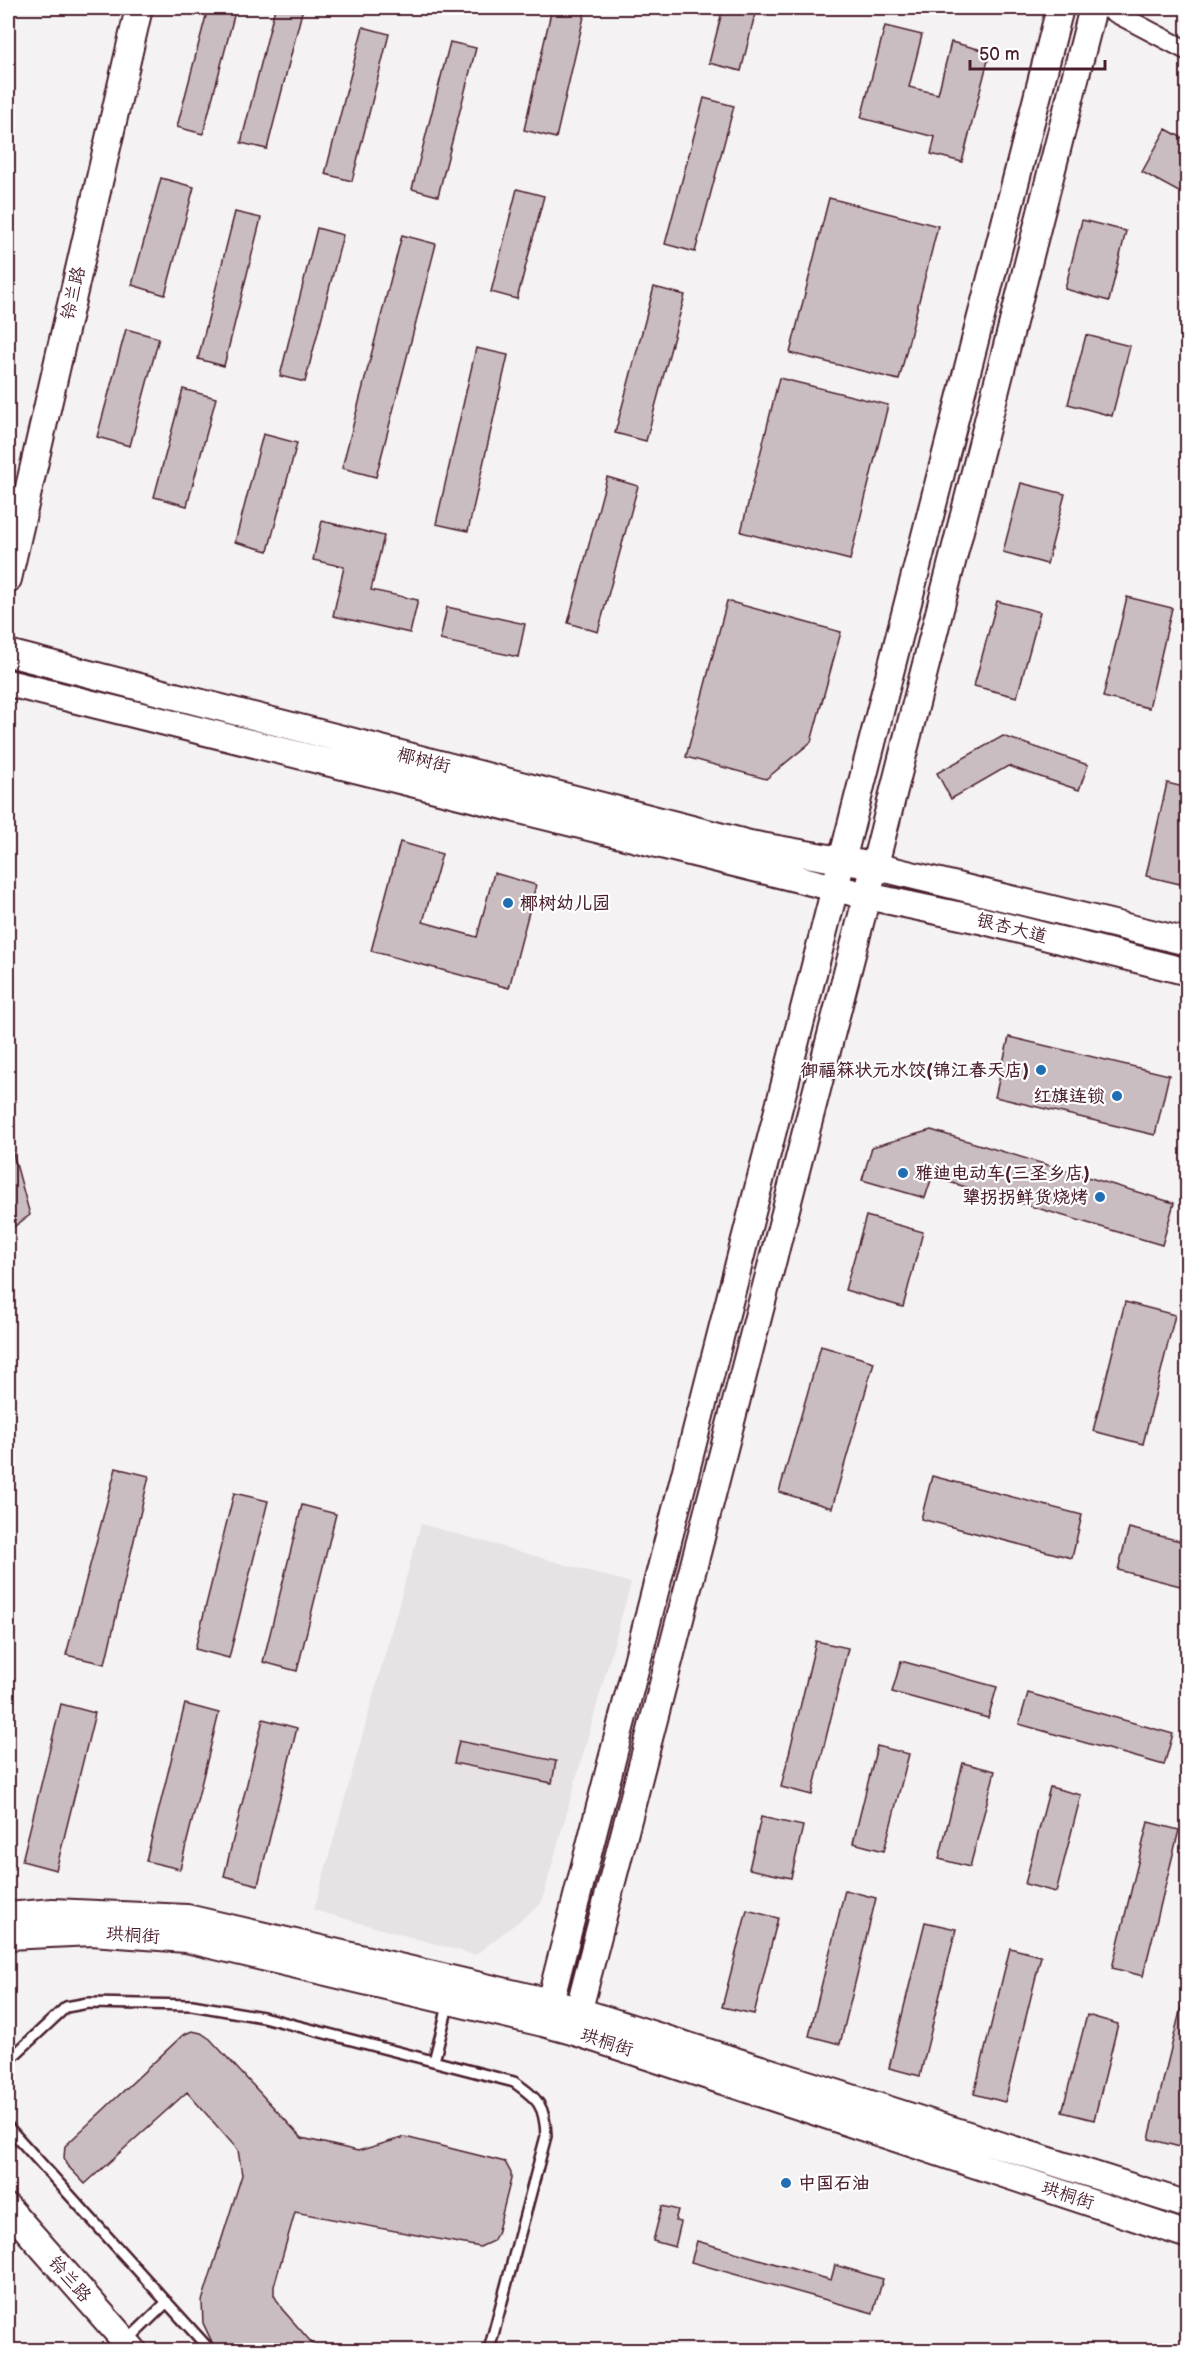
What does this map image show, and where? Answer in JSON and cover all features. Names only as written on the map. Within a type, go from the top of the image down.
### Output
[{"type":"street","name":"铃兰路","points":[[8,579],[140,8]]},
{"type":"street","points":[[547,2013],[1060,8]]},
{"type":"street","points":[[576,2020],[867,896],[1093,8]]},
{"type":"street","points":[[1106,8],[1188,51]]},
{"type":"street","name":"椰树街","points":[[8,652],[750,844],[843,860]]},
{"type":"street","name":"椰树街","points":[[8,683],[835,888]]},
{"type":"street","name":"银杏大道","points":[[843,860],[1188,942]]},
{"type":"street","name":"银杏大道","points":[[835,888],[980,920],[1188,972]]},
{"type":"street","name":"珙桐街","points":[[8,1916],[52,1912],[187,1918],[576,2020],[1188,2205]]},
{"type":"street","name":"珙桐街","points":[[8,1936],[92,1932],[186,1939],[449,2001],[547,2013]]},
{"type":"street","name":"珙桐街","points":[[576,2020],[1188,2235]]},
{"type":"street","name":"铃兰路","points":[[8,2208],[127,2348]]},
{"type":"lane","points":[[434,2061],[449,2001]]},
{"type":"lane","points":[[8,2061],[66,2007],[88,2003],[192,2005],[263,2018],[514,2082],[536,2097],[546,2114],[546,2136],[489,2350]]},
{"type":"lane","points":[[8,2127],[210,2350]]},
{"type":"lane","points":[[127,2348],[167,2302]]},
{"type":"shaded area","points":[[421,1524],[631,1583],[541,1904],[475,1955],[314,1910]]},
{"type":"building","points":[[208,8],[236,8],[203,134],[177,127]]},
{"type":"building","points":[[275,8],[303,8],[267,149],[241,143]]},
{"type":"building","points":[[552,8],[586,8],[556,138],[524,130]]},
{"type":"building","points":[[723,8],[756,10],[741,71],[709,63]]},
{"type":"building","points":[[885,26],[922,35],[909,87],[938,94],[951,42],[990,52],[962,162],[931,154],[935,137],[861,118]]},
{"type":"building","points":[[363,27],[389,34],[352,181],[325,174]]},
{"type":"building","points":[[450,42],[476,48],[438,196],[412,189]]},
{"type":"building","points":[[704,98],[734,106],[695,252],[665,244]]},
{"type":"building","points":[[1166,129],[1188,141],[1188,197],[1142,172]]},
{"type":"building","points":[[161,178],[194,187],[165,295],[132,285]]},
{"type":"building","points":[[517,189],[544,196],[517,299],[491,292]]},
{"type":"building","points":[[829,198],[938,226],[899,380],[790,353]]},
{"type":"building","points":[[235,212],[261,218],[224,366],[198,359]]},
{"type":"building","points":[[1082,220],[1126,231],[1109,301],[1065,289]]},
{"type":"building","points":[[317,228],[343,235],[305,382],[280,376]]},
{"type":"building","points":[[402,235],[436,244],[376,477],[342,468]]},
{"type":"building","points":[[654,287],[685,295],[646,441],[615,433]]},
{"type":"building","points":[[126,329],[159,338],[130,446],[97,437]]},
{"type":"building","points":[[1086,335],[1130,346],[1112,416],[1068,404]]},
{"type":"building","points":[[476,348],[508,355],[468,531],[436,524]]},
{"type":"building","points":[[779,378],[888,405],[850,560],[741,532]]},
{"type":"building","points":[[183,389],[216,398],[187,506],[154,497]]},
{"type":"building","points":[[263,434],[297,443],[268,551],[235,542]]},
{"type":"building","points":[[607,477],[638,486],[598,632],[568,623]]},
{"type":"building","points":[[1021,483],[1065,494],[1047,564],[1003,552]]},
{"type":"building","points":[[322,521],[384,536],[371,590],[418,600],[410,633],[333,616],[344,567],[313,560]]},
{"type":"building","points":[[1127,597],[1172,608],[1149,708],[1103,697]]},
{"type":"building","points":[[727,601],[841,632],[811,742],[766,779],[686,757]]},
{"type":"building","points":[[997,601],[1040,612],[1017,697],[974,686]]},
{"type":"building","points":[[447,607],[525,624],[518,657],[440,640]]},
{"type":"building","points":[[1003,736],[1088,765],[1079,790],[1008,766],[951,799],[937,773]]},
{"type":"building","points":[[1167,783],[1188,788],[1188,852],[1180,884],[1146,876]]},
{"type":"building","name":"椰树幼儿园","points":[[400,842],[442,854],[423,922],[477,937],[494,873],[536,885],[509,988],[371,951]]},
{"type":"building","points":[[1009,1037],[1169,1075],[1155,1135],[995,1097]]},
{"type":"building","points":[[931,1130],[1174,1203],[1162,1245],[932,1177],[925,1198],[862,1180],[872,1147]]},
{"type":"building","points":[[12,1149],[30,1215],[8,1231],[8,1150]]},
{"type":"building","points":[[866,1216],[923,1232],[903,1307],[845,1290]]},
{"type":"building","points":[[1125,1302],[1175,1315],[1143,1444],[1093,1431]]},
{"type":"building","points":[[821,1346],[874,1362],[832,1508],[779,1492]]},
{"type":"building","points":[[116,1468],[149,1476],[105,1664],[66,1655]]},
{"type":"building","points":[[932,1476],[1082,1515],[1072,1558],[921,1519]]},
{"type":"building","points":[[234,1493],[268,1501],[229,1658],[195,1649]]},
{"type":"building","points":[[302,1505],[336,1514],[297,1671],[263,1662]]},
{"type":"building","points":[[1129,1528],[1188,1543],[1188,1588],[1118,1570]]},
{"type":"building","points":[[816,1641],[848,1648],[812,1795],[781,1787]]},
{"type":"building","points":[[901,1661],[997,1687],[988,1718],[892,1692]]},
{"type":"building","points":[[1028,1693],[1173,1734],[1164,1765],[1019,1724]]},
{"type":"building","points":[[61,1704],[95,1713],[56,1870],[22,1861]]},
{"type":"building","points":[[185,1704],[219,1713],[180,1869],[146,1861]]},
{"type":"building","points":[[263,1719],[297,1728],[258,1885],[224,1876]]},
{"type":"building","points":[[459,1741],[556,1761],[552,1783],[454,1763]]},
{"type":"building","points":[[877,1746],[909,1754],[884,1851],[853,1843]]},
{"type":"building","points":[[963,1763],[995,1771],[970,1867],[939,1859]]},
{"type":"building","points":[[1050,1787],[1081,1795],[1056,1892],[1025,1884]]},
{"type":"building","points":[[761,1817],[803,1826],[791,1878],[749,1869]]},
{"type":"building","points":[[1148,1822],[1179,1830],[1143,1976],[1112,1968]]},
{"type":"building","points":[[845,1890],[876,1898],[840,2044],[809,2036]]},
{"type":"building","points":[[747,1910],[778,1918],[754,2014],[722,2007]]},
{"type":"building","points":[[925,1922],[956,1929],[920,2076],[889,2068]]},
{"type":"building","points":[[1010,1948],[1041,1956],[1005,2102],[974,2094]]},
{"type":"building","points":[[1182,2003],[1188,2004],[1188,2116],[1180,2147],[1149,2139]]},
{"type":"building","points":[[1087,2015],[1118,2024],[1094,2120],[1062,2112]]},
{"type":"building","points":[[192,2031],[201,2033],[210,2039],[302,2138],[358,2151],[405,2137],[505,2162],[511,2173],[511,2179],[497,2234],[493,2241],[480,2247],[295,2212],[274,2286],[274,2295],[282,2309],[318,2350],[220,2350],[212,2342],[203,2323],[202,2301],[242,2175],[238,2150],[187,2092],[85,2184],[66,2164],[64,2158],[65,2146],[183,2035]]},
{"type":"building","points":[[662,2206],[678,2210],[675,2221],[681,2222],[675,2247],[653,2241]]},
{"type":"building","points":[[697,2241],[831,2280],[835,2265],[883,2279],[873,2313],[691,2262]]},
{"type":"place","name":"椰树幼儿园","points":[[508,903]]},
{"type":"place","name":"御福箖状元水饺(锦江春天店)","points":[[1041,1070]]},
{"type":"place","name":"红旗连锁","points":[[1117,1096]]},
{"type":"place","name":"雅迪电动车(三圣乡店)","points":[[903,1173]]},
{"type":"place","name":"犟拐拐鲜货烧烤","points":[[1100,1197]]},
{"type":"place","name":"中国石油","points":[[786,2183]]}]
